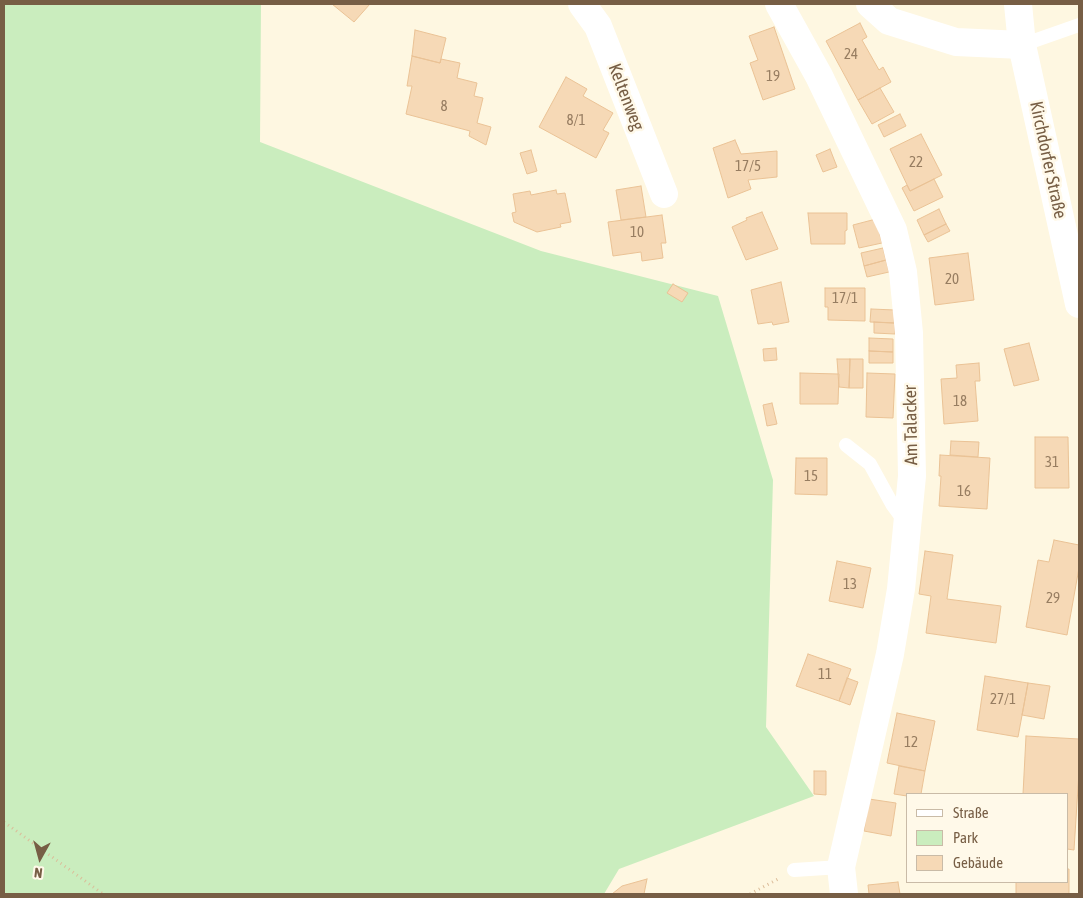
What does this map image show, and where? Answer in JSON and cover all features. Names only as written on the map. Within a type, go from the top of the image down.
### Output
[{"type":"street","name":"Keltenweg","points":[[582,4],[598,26],[664,194]]},
{"type":"street","name":"Am Talacker","points":[[778,4],[819,76],[889,222],[903,272],[909,333],[912,476],[901,589],[890,654],[841,867],[844,894]]},
{"type":"street","points":[[870,4],[889,21],[956,42],[1022,45]]},
{"type":"street","name":"Kirchdorfer Straße","points":[[1018,4],[1022,45],[1079,304]]},
{"type":"lane","points":[[1022,45],[1079,25]]},
{"type":"lane","points":[[846,445],[870,464],[892,504],[908,525]]},
{"type":"lane","points":[[794,870],[841,867]]},
{"type":"path","points":[[4,822],[102,894]]},
{"type":"path","points":[[750,894],[794,870]]},
{"type":"green space","points":[[4,4],[261,4],[260,142],[541,251],[718,296],[773,480],[766,727],[814,796],[619,869],[604,894],[4,894]]},
{"type":"building","points":[[332,4],[370,4],[354,22]]},
{"type":"building","points":[[860,23],[867,37],[862,40],[879,70],[883,67],[891,82],[858,100],[826,41]]},
{"type":"building","points":[[774,27],[795,89],[763,100],[750,63],[758,60],[749,36]]},
{"type":"building","points":[[415,30],[446,38],[440,63],[412,56]]},
{"type":"building","points":[[412,56],[440,63],[441,59],[460,63],[457,78],[477,83],[474,96],[483,98],[477,123],[491,127],[486,145],[469,136],[470,131],[406,114],[412,86],[407,86]]},
{"type":"building","points":[[566,77],[587,89],[583,96],[613,113],[603,130],[609,133],[596,158],[539,127]]},
{"type":"building","points":[[880,88],[894,112],[872,124],[858,100]]},
{"type":"building","points":[[900,114],[906,126],[884,137],[878,125]]},
{"type":"building","points":[[921,134],[942,175],[910,191],[890,149]]},
{"type":"building","points":[[735,140],[741,154],[777,151],[777,177],[748,180],[751,189],[728,198],[713,148]]},
{"type":"building","points":[[830,149],[837,167],[823,172],[816,155]]},
{"type":"building","points":[[531,150],[537,171],[527,174],[520,153]]},
{"type":"building","points":[[934,179],[943,197],[914,211],[902,188],[907,185],[910,191]]},
{"type":"building","points":[[641,186],[646,217],[621,220],[616,190]]},
{"type":"building","points":[[556,190],[557,194],[565,193],[571,222],[560,224],[561,227],[537,232],[514,222],[512,213],[516,212],[513,194],[530,191],[531,195]]},
{"type":"building","points":[[939,209],[946,224],[924,235],[917,220]]},
{"type":"building","points":[[762,212],[778,249],[746,260],[732,227],[747,220],[746,218]]},
{"type":"building","points":[[808,213],[847,213],[845,244],[811,244]]},
{"type":"building","points":[[662,215],[666,243],[661,243],[663,258],[642,261],[641,252],[613,256],[608,222]]},
{"type":"building","points":[[876,219],[882,243],[859,248],[853,225]]},
{"type":"building","points":[[946,224],[950,231],[928,242],[924,235]]},
{"type":"building","points":[[883,248],[886,260],[864,266],[861,253]]},
{"type":"building","points":[[968,253],[974,300],[935,305],[929,258]]},
{"type":"building","points":[[886,260],[889,272],[867,277],[864,266]]},
{"type":"building","points":[[781,282],[789,322],[773,325],[772,322],[758,324],[751,290]]},
{"type":"building","points":[[673,284],[688,293],[682,302],[667,293]]},
{"type":"building","points":[[825,288],[865,288],[865,321],[828,320],[828,307],[825,307]]},
{"type":"building","points":[[871,309],[895,310],[894,323],[870,322]]},
{"type":"building","points":[[874,322],[895,323],[895,334],[874,333]]},
{"type":"building","points":[[869,338],[893,339],[893,352],[869,351]]},
{"type":"building","points":[[1029,343],[1039,380],[1014,386],[1004,349]]},
{"type":"building","points":[[776,348],[777,360],[764,361],[763,349]]},
{"type":"building","points":[[869,351],[893,352],[893,363],[869,363]]},
{"type":"building","points":[[837,359],[850,359],[849,388],[839,387]]},
{"type":"building","points":[[850,359],[863,359],[863,388],[849,388]]},
{"type":"building","points":[[979,363],[980,381],[975,381],[978,421],[944,424],[941,379],[957,378],[956,365]]},
{"type":"building","points":[[800,373],[839,374],[838,404],[800,404]]},
{"type":"building","points":[[867,373],[895,374],[893,418],[866,417]]},
{"type":"building","points":[[772,403],[777,424],[767,426],[763,405]]},
{"type":"building","points":[[1035,437],[1068,437],[1069,488],[1035,488]]},
{"type":"building","points":[[951,441],[979,442],[978,457],[950,455]]},
{"type":"building","points":[[940,455],[990,458],[987,509],[939,506]]},
{"type":"building","points":[[796,458],[827,458],[827,495],[795,494]]},
{"type":"building","points":[[1054,540],[1079,545],[1079,568],[1067,635],[1026,627],[1038,560],[1049,562]]},
{"type":"building","points":[[925,551],[953,555],[947,599],[1001,606],[996,643],[926,633],[931,596],[919,594]]},
{"type":"building","points":[[837,561],[871,568],[863,608],[829,601]]},
{"type":"building","points":[[808,654],[851,669],[839,701],[796,686]]},
{"type":"building","points":[[985,676],[1028,683],[1018,737],[977,730]]},
{"type":"building","points":[[847,678],[858,682],[850,705],[839,701]]},
{"type":"building","points":[[1028,683],[1050,686],[1044,719],[1022,715]]},
{"type":"building","points":[[897,713],[935,721],[925,771],[887,763]]},
{"type":"building","points":[[1026,736],[1079,739],[1074,850],[1068,849],[1068,793],[1023,793]]},
{"type":"building","points":[[899,766],[925,771],[921,793],[906,793],[906,796],[894,794]]},
{"type":"building","points":[[814,771],[826,771],[826,795],[814,794]]},
{"type":"building","points":[[869,799],[896,803],[891,836],[864,831]]},
{"type":"building","points":[[1069,869],[1069,894],[1016,894],[1016,883],[1068,883]]},
{"type":"building","points":[[647,879],[644,894],[612,894],[622,886]]},
{"type":"building","points":[[898,882],[900,894],[869,894],[868,885]]}]
